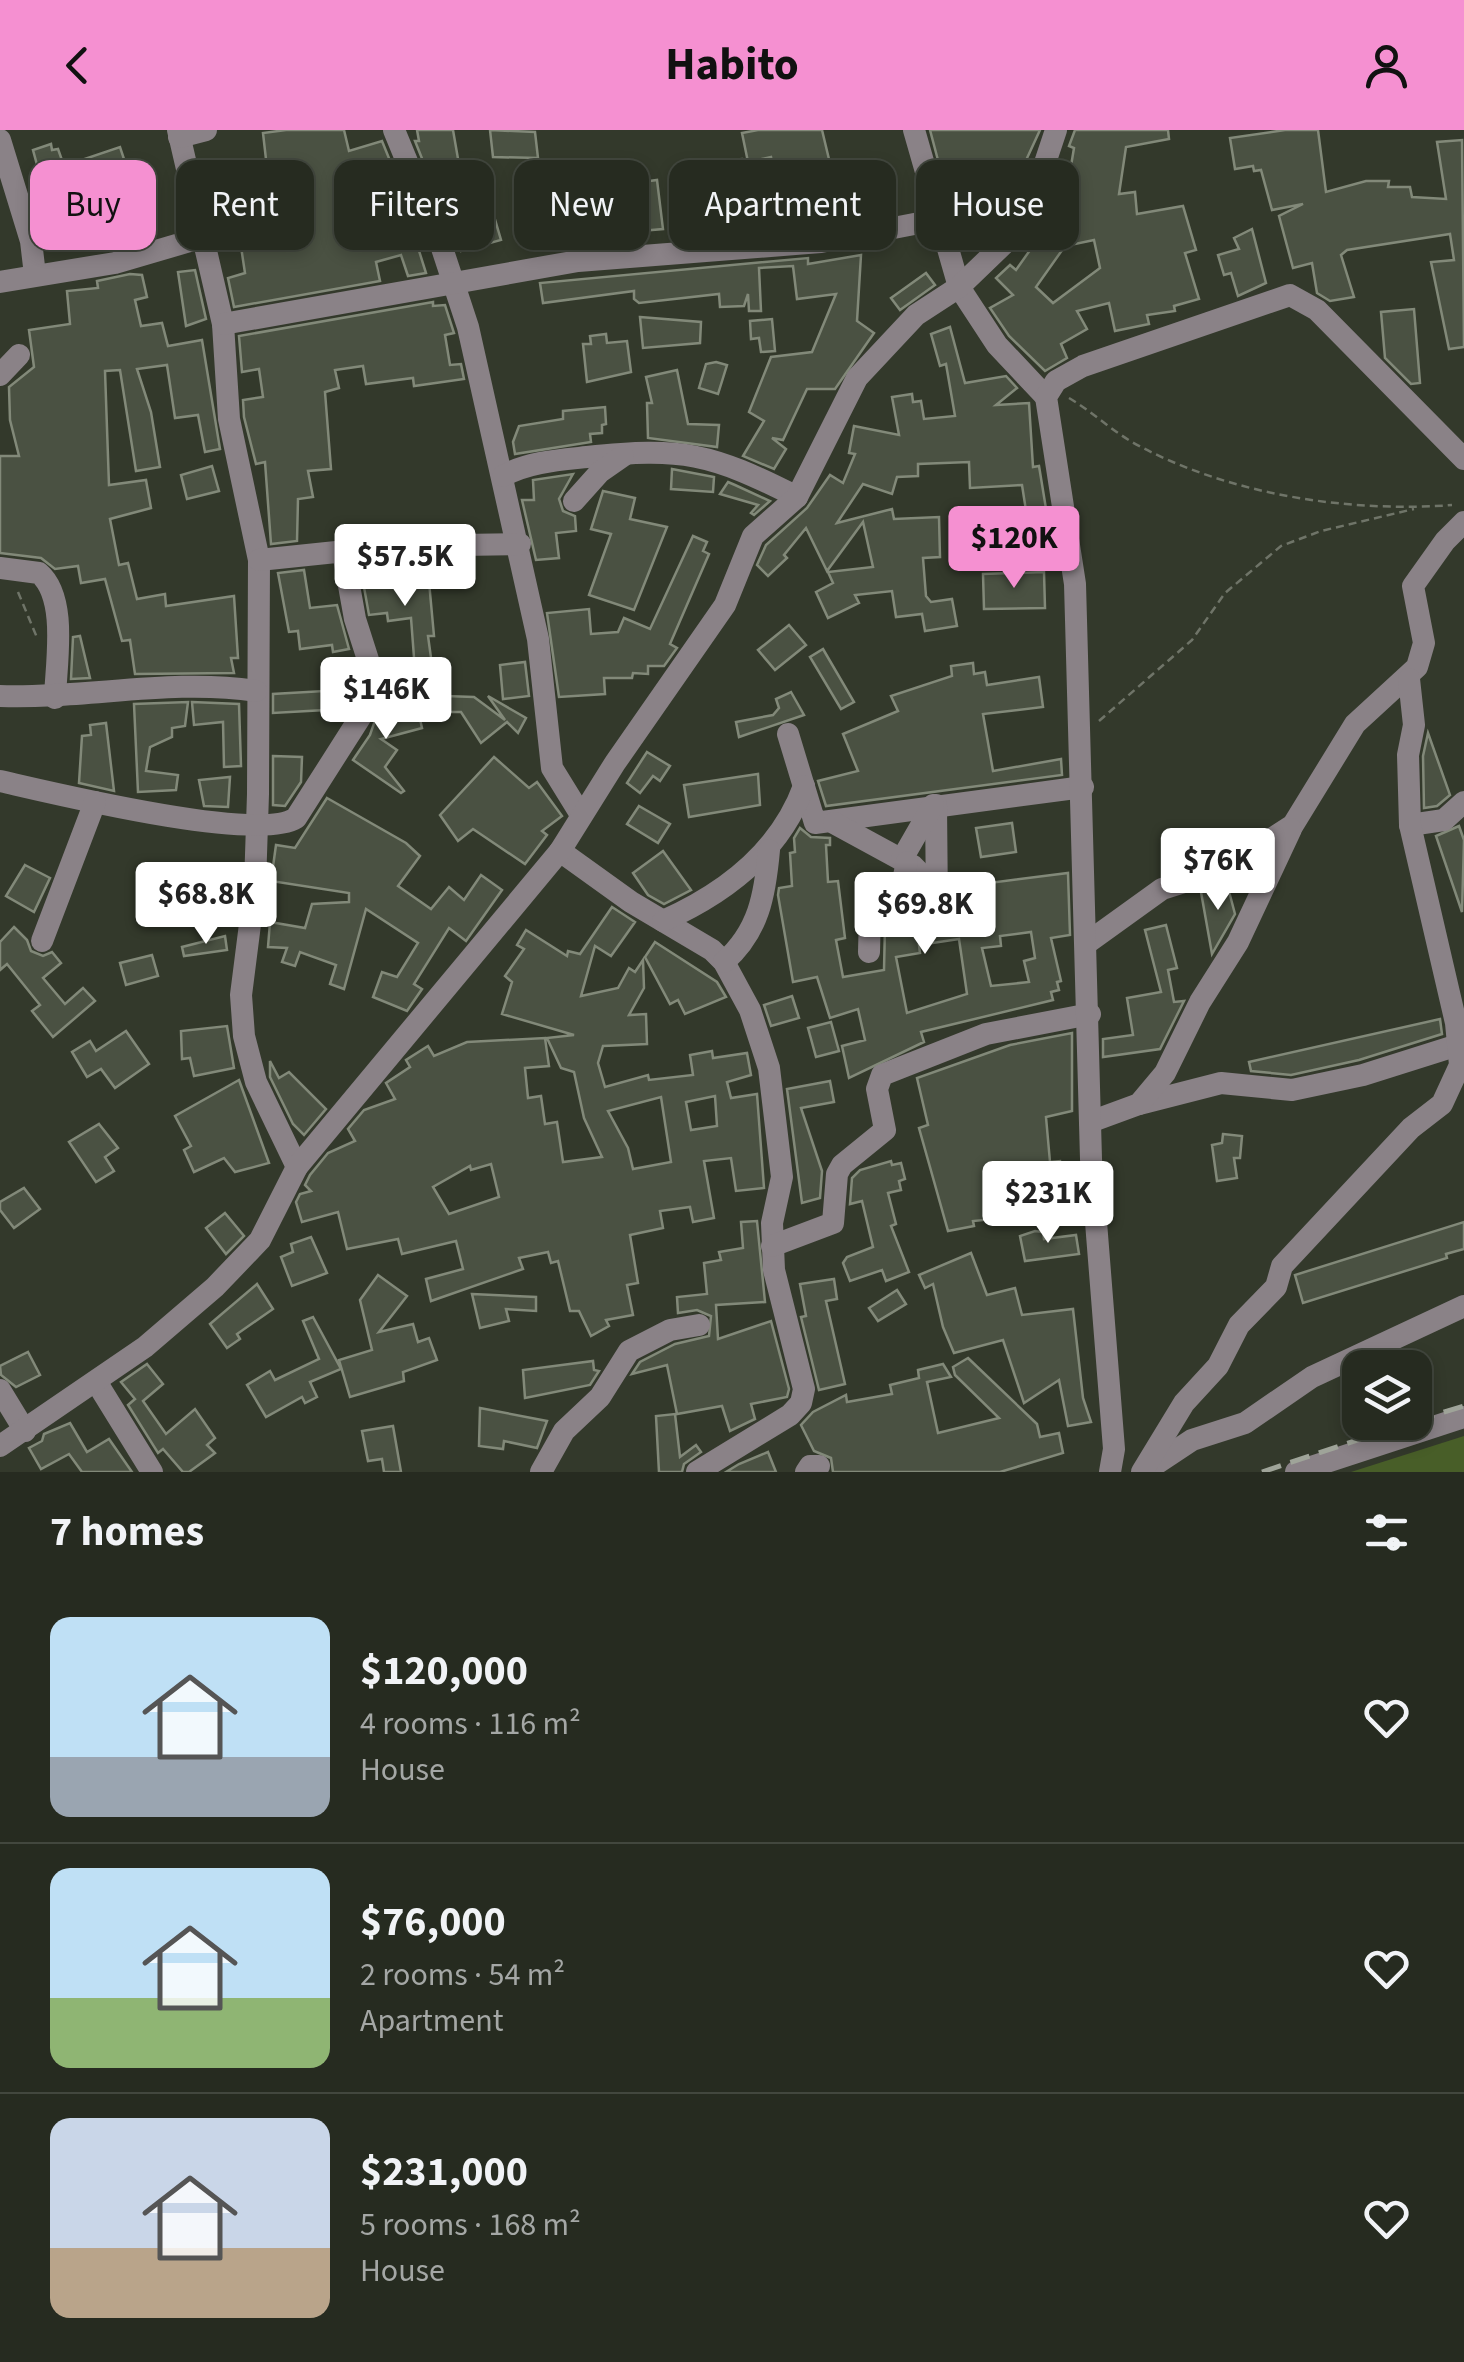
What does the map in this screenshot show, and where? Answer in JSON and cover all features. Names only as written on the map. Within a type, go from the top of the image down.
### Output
[{"type":"street","points":[[184,160],[178,134],[206,130]]},
{"type":"street","points":[[394,130],[455,284],[520,544],[540,652],[552,768],[580,814]]},
{"type":"street","points":[[914,130],[923,160]]},
{"type":"street","points":[[0,1446],[146,1347],[248,1253],[269,1226],[296,1167],[560,850],[580,814],[725,605],[753,536],[797,497],[857,378],[916,316],[959,287],[995,254],[1023,220],[1056,130]]},
{"type":"street","points":[[0,140],[31,241],[35,275]]},
{"type":"street","points":[[224,324],[618,256],[821,242],[916,224]]},
{"type":"street","points":[[0,282],[115,264],[176,245]]},
{"type":"street","points":[[203,250],[224,324],[229,419],[260,560],[255,885],[242,995],[244,1036],[256,1082],[296,1167]]},
{"type":"street","points":[[949,250],[959,287],[997,345],[1048,392],[1075,584],[1090,1014],[1090,1122],[1114,1449],[1110,1472]]},
{"type":"street","points":[[1048,392],[1083,366],[1290,294],[1316,310],[1464,459]]},
{"type":"street","points":[[0,374],[19,355]]},
{"type":"street","points":[[503,476],[532,465],[630,451],[701,454],[797,497]]},
{"type":"street","points":[[574,501],[600,472],[630,451]]},
{"type":"street","points":[[1442,1104],[1459,1072],[1458,1045],[1410,824],[1408,754],[1414,725],[1409,680],[1424,643],[1413,586],[1463,514]]},
{"type":"street","points":[[260,560],[394,546],[520,544]]},
{"type":"street","points":[[0,781],[95,802],[256,828],[286,824],[296,818],[367,703],[371,669],[355,619],[343,552]]},
{"type":"street","points":[[8,577],[40,573],[49,582],[56,629],[54,698]]},
{"type":"street","points":[[1139,1104],[1175,1058],[1200,1002],[1222,974],[1293,826],[1355,724],[1409,680]]},
{"type":"street","points":[[0,696],[54,698],[172,687],[224,686],[256,691]]},
{"type":"street","points":[[788,734],[814,822],[834,824],[934,805],[1083,787]]},
{"type":"street","points":[[663,921],[699,903],[769,850],[794,814],[805,783]]},
{"type":"street","points":[[42,941],[95,802]]},
{"type":"street","points":[[1410,824],[1444,820],[1464,802]]},
{"type":"street","points":[[834,824],[904,861],[936,898],[934,805]]},
{"type":"street","points":[[870,952],[870,914],[902,885],[904,861],[934,805]]},
{"type":"street","points":[[1087,944],[1167,887],[1225,869],[1293,826]]},
{"type":"street","points":[[560,850],[663,921],[696,938],[724,962],[750,1010],[769,1068],[782,1177],[772,1246],[800,1365],[801,1404],[771,1428],[697,1472]]},
{"type":"street","points":[[724,962],[740,948],[758,916],[769,850]]},
{"type":"street","points":[[772,1246],[833,1222],[837,1174],[850,1156],[885,1130],[877,1089],[882,1075],[986,1034],[1090,1014]]},
{"type":"street","points":[[1090,1122],[1139,1104],[1221,1083],[1292,1090],[1363,1075],[1458,1045]]},
{"type":"street","points":[[1143,1472],[1184,1403],[1218,1366],[1239,1325],[1276,1287],[1282,1266],[1411,1128],[1464,1090]]},
{"type":"street","points":[[1143,1472],[1192,1440],[1245,1424],[1312,1377],[1464,1306]]},
{"type":"street","points":[[541,1472],[564,1431],[600,1398],[628,1351],[670,1330],[699,1325]]},
{"type":"street","points":[[97,1383],[152,1472]]},
{"type":"street","points":[[0,1390],[26,1431]]},
{"type":"street","points":[[1296,1472],[1464,1417]]},
{"type":"path","points":[[1048,392],[1135,444],[1206,472],[1296,497],[1463,514]]},
{"type":"path","points":[[1082,738],[1192,640],[1225,593],[1272,552],[1321,531],[1420,508]]},
{"type":"path","points":[[8,577],[56,671]]},
{"type":"green space","points":[[1464,1436],[1464,1472],[1351,1472]]},
{"type":"building","points":[[344,130],[349,151],[382,141],[390,160],[334,160],[334,250],[419,250],[426,273],[408,276],[401,255],[376,262],[380,281],[234,307],[228,278],[245,273],[242,250],[314,250],[314,160],[266,160],[263,133]]},
{"type":"building","points":[[417,130],[453,130],[458,160],[423,160],[415,141],[419,141]]},
{"type":"building","points":[[490,130],[535,132],[538,158],[493,157]]},
{"type":"building","points":[[822,130],[829,160],[748,160],[742,133]]},
{"type":"building","points":[[930,130],[1040,130],[1026,160],[938,160]]},
{"type":"building","points":[[1075,130],[1168,130],[1169,139],[1126,147],[1119,194],[1135,192],[1137,214],[1183,206],[1196,250],[1185,253],[1199,299],[1174,306],[1175,311],[1147,315],[1149,324],[1115,331],[1109,303],[1077,311],[1087,329],[1061,344],[1067,358],[1045,371],[1009,336],[990,308],[1013,295],[996,278],[1010,265],[1016,270],[1030,250],[1062,250],[1036,287],[1053,303],[1100,268],[1094,240],[1079,243],[1079,160],[1072,160],[1074,148],[1069,146]]},
{"type":"building","points":[[1318,130],[1326,192],[1366,181],[1389,181],[1388,187],[1410,187],[1412,197],[1446,199],[1437,142],[1462,140],[1464,347],[1449,349],[1431,262],[1454,260],[1450,234],[1347,250],[1341,255],[1354,297],[1330,301],[1317,293],[1312,263],[1293,268],[1279,216],[1303,204],[1272,210],[1261,170],[1254,171],[1253,166],[1235,169],[1230,138]]},
{"type":"building","points":[[51,144],[62,160],[36,160],[33,150]]},
{"type":"building","points":[[120,147],[124,160],[82,160]]},
{"type":"building","points":[[657,180],[663,229],[649,230],[649,181]]},
{"type":"building","points":[[494,216],[501,240],[494,242]]},
{"type":"building","points":[[1252,229],[1266,283],[1238,296],[1231,273],[1224,275],[1218,255],[1239,249],[1234,238]]},
{"type":"building","points":[[861,255],[857,321],[874,333],[835,389],[807,389],[783,440],[772,438],[786,449],[774,469],[743,456],[764,421],[749,412],[771,357],[812,352],[836,294],[797,299],[793,266],[759,268],[761,311],[749,311],[748,294],[744,306],[720,307],[719,294],[639,303],[634,299],[634,291],[543,303],[540,283],[808,258],[808,264]]},
{"type":"building","points":[[195,270],[206,319],[186,326],[178,272]]},
{"type":"building","points":[[926,273],[935,285],[900,310],[891,298]]},
{"type":"building","points":[[142,275],[147,297],[135,300],[141,326],[162,323],[168,346],[202,340],[220,449],[205,452],[198,415],[175,418],[167,365],[137,369],[151,412],[160,467],[136,471],[120,370],[105,371],[109,485],[146,480],[151,508],[110,519],[119,565],[128,563],[137,599],[165,594],[166,606],[234,596],[238,658],[231,658],[234,673],[135,674],[130,640],[122,641],[105,579],[81,583],[78,566],[55,569],[41,558],[0,553],[0,456],[19,456],[10,420],[9,387],[34,367],[29,330],[70,324],[67,291],[98,288],[97,281]]},
{"type":"building","points":[[433,302],[433,306],[445,305],[454,333],[445,335],[450,365],[461,364],[464,379],[414,386],[413,378],[366,384],[363,366],[335,370],[339,388],[325,392],[331,469],[308,471],[313,497],[298,499],[297,541],[271,544],[265,462],[256,464],[244,417],[243,400],[263,397],[259,369],[242,372],[239,336]]},
{"type":"building","points":[[1414,309],[1420,383],[1411,384],[1385,358],[1381,312]]},
{"type":"building","points":[[640,317],[701,322],[700,343],[643,348]]},
{"type":"building","points":[[772,319],[775,351],[761,352],[759,338],[751,339],[750,321]]},
{"type":"building","points":[[950,327],[965,383],[1006,376],[1017,388],[996,405],[1029,403],[1033,467],[1039,466],[1050,533],[1030,536],[1022,485],[970,488],[969,462],[918,464],[918,476],[897,477],[892,494],[863,484],[837,523],[892,509],[894,519],[939,517],[940,557],[923,558],[926,596],[931,602],[952,599],[957,626],[925,631],[922,614],[896,617],[892,591],[855,595],[859,603],[828,618],[816,592],[833,583],[828,572],[873,567],[863,522],[827,571],[806,528],[784,555],[787,558],[768,576],[757,565],[766,545],[807,508],[830,475],[843,483],[855,454],[849,453],[854,426],[899,435],[892,397],[912,394],[913,402],[921,401],[924,419],[955,416],[946,364],[940,366],[931,334]]},
{"type":"building","points":[[606,334],[607,343],[627,341],[631,372],[587,382],[583,344],[591,344],[590,336]]},
{"type":"building","points":[[706,364],[727,365],[718,394],[699,388]]},
{"type":"building","points":[[677,370],[688,424],[719,425],[717,447],[648,438],[647,403],[652,403],[646,377]]},
{"type":"building","points":[[605,407],[606,424],[602,425],[602,433],[590,434],[591,442],[515,454],[513,442],[519,426],[563,419],[563,411]]},
{"type":"building","points":[[212,466],[219,491],[187,499],[181,475]]},
{"type":"building","points":[[672,469],[714,477],[713,492],[671,489]]},
{"type":"building","points":[[573,474],[559,499],[563,511],[575,516],[576,531],[556,533],[559,558],[536,560],[522,500],[534,500],[533,480]]},
{"type":"building","points":[[728,482],[770,501],[754,515],[751,513],[758,505],[720,494]]},
{"type":"building","points":[[603,491],[635,498],[630,519],[667,527],[634,610],[589,595],[611,534],[591,529]]},
{"type":"building","points":[[693,536],[707,542],[703,551],[709,554],[670,644],[677,648],[664,666],[648,666],[648,674],[633,673],[632,678],[604,678],[605,694],[559,697],[547,613],[589,609],[591,634],[618,632],[624,618],[650,629]]},
{"type":"building","points":[[427,560],[434,636],[428,636],[436,694],[417,697],[411,618],[388,621],[387,613],[369,615],[360,565]]},
{"type":"building","points":[[304,570],[310,608],[337,605],[349,649],[333,652],[332,645],[300,649],[298,631],[289,632],[278,573]]},
{"type":"building","points":[[1044,572],[1045,608],[984,609],[983,574]]},
{"type":"building","points":[[789,625],[806,645],[775,670],[758,650]]},
{"type":"building","points":[[80,636],[90,678],[71,679],[73,637]]},
{"type":"building","points":[[823,649],[854,702],[841,709],[810,657]]},
{"type":"building","points":[[525,662],[529,696],[503,699],[500,665]]},
{"type":"building","points":[[973,663],[974,674],[985,672],[987,685],[1039,677],[1043,707],[983,714],[993,771],[1061,759],[1062,775],[826,806],[818,781],[858,771],[843,734],[898,711],[891,696],[952,676],[951,666]]},
{"type":"building","points":[[324,691],[325,710],[273,713],[273,694]]},
{"type":"building","points":[[791,692],[804,715],[739,737],[736,722],[773,715],[779,708],[776,699]]},
{"type":"building","points":[[445,696],[474,697],[505,720],[488,696],[526,718],[518,733],[507,722],[481,743],[461,712],[445,712]]},
{"type":"building","points":[[188,702],[185,726],[172,728],[172,737],[150,747],[146,771],[178,775],[176,790],[138,792],[134,704]]},
{"type":"building","points":[[192,702],[239,704],[241,766],[224,767],[223,722],[194,725]]},
{"type":"building","points":[[417,706],[422,728],[381,739],[397,750],[385,767],[404,791],[401,793],[353,760],[370,735],[379,709],[397,711]]},
{"type":"building","points":[[106,723],[114,791],[79,783],[82,736],[91,735],[90,725]]},
{"type":"building","points":[[1428,733],[1450,795],[1437,806],[1424,808],[1423,756]]},
{"type":"building","points":[[647,752],[670,766],[660,781],[653,776],[640,793],[627,783]]},
{"type":"building","points":[[273,756],[302,757],[301,782],[285,806],[273,805]]},
{"type":"building","points":[[494,757],[529,788],[537,782],[562,816],[542,831],[547,835],[525,864],[473,829],[458,841],[440,815]]},
{"type":"building","points":[[758,774],[760,805],[689,817],[684,785]]},
{"type":"building","points":[[230,777],[228,807],[204,806],[199,780]]},
{"type":"building","points":[[327,798],[406,843],[420,856],[398,886],[431,909],[449,887],[464,900],[481,875],[502,890],[466,941],[449,928],[414,984],[422,989],[407,1011],[373,997],[382,972],[397,977],[418,943],[366,909],[344,989],[330,984],[336,965],[300,952],[295,966],[282,962],[287,948],[268,947],[270,922],[305,928],[312,904],[349,902],[349,893],[271,881],[276,845],[295,848]]},
{"type":"building","points":[[639,806],[670,824],[658,843],[627,824]]},
{"type":"building","points":[[1012,823],[1016,852],[981,857],[976,828]]},
{"type":"building","points":[[1459,826],[1464,840],[1462,912],[1436,836]]},
{"type":"building","points":[[800,828],[811,837],[830,838],[830,845],[826,845],[828,882],[838,881],[845,938],[836,940],[843,977],[884,970],[885,926],[926,918],[936,923],[945,920],[952,909],[952,880],[958,880],[960,912],[992,907],[989,883],[1068,873],[1070,935],[1051,938],[1061,981],[1057,982],[1059,990],[1051,992],[1053,1000],[921,1032],[924,1042],[849,1078],[842,1046],[865,1040],[858,1009],[830,1018],[817,977],[793,982],[778,895],[779,888],[792,886],[790,853],[795,852],[794,838]],"holes":[[[1031,932],[1035,958],[1024,961],[1029,982],[991,986],[982,948],[1001,946],[1000,936]],[[959,939],[967,994],[907,1013],[896,957],[920,953],[919,945]]]},
{"type":"building","points":[[663,851],[691,890],[664,904],[648,895],[633,873]]},
{"type":"building","points":[[25,865],[50,878],[34,912],[6,896]]},
{"type":"building","points":[[193,876],[234,878],[233,906],[227,906],[229,923],[200,926],[201,892],[192,892]]},
{"type":"building","points":[[1227,884],[1235,914],[1212,954],[1201,892]]},
{"type":"building","points":[[612,907],[635,922],[611,956],[595,946],[581,996],[618,988],[629,968],[635,972],[643,960],[644,988],[629,1015],[646,1014],[647,1044],[603,1046],[598,1063],[605,1087],[648,1075],[649,1080],[693,1075],[690,1055],[712,1051],[713,1058],[747,1053],[751,1075],[727,1082],[731,1098],[757,1094],[764,1188],[736,1191],[731,1158],[704,1161],[714,1218],[693,1222],[690,1207],[660,1211],[663,1228],[630,1235],[638,1283],[627,1285],[633,1315],[606,1320],[609,1326],[591,1336],[579,1311],[570,1311],[558,1261],[551,1263],[548,1252],[519,1258],[523,1269],[431,1301],[426,1279],[463,1269],[456,1241],[402,1254],[398,1239],[347,1249],[338,1212],[302,1222],[296,1202],[300,1194],[311,1191],[305,1185],[310,1175],[328,1153],[355,1141],[348,1129],[364,1110],[395,1099],[386,1083],[410,1067],[406,1060],[428,1046],[434,1056],[467,1042],[545,1038],[549,1066],[525,1068],[528,1098],[541,1096],[545,1124],[557,1122],[563,1162],[602,1157],[584,1118],[574,1072],[561,1068],[547,1038],[574,1035],[502,1014],[512,982],[505,976],[524,949],[517,945],[526,930],[567,956],[568,951],[580,954]],"holes":[[[715,1096],[717,1126],[691,1130],[686,1102]],[[661,1097],[671,1162],[633,1169],[628,1148],[608,1111]],[[491,1164],[499,1197],[449,1214],[433,1187],[470,1166],[471,1170]]]},
{"type":"building","points":[[1166,925],[1177,968],[1168,970],[1174,1002],[1184,1001],[1160,1049],[1103,1057],[1103,1039],[1133,1035],[1127,998],[1161,992],[1145,930]]},
{"type":"building","points":[[14,927],[27,940],[31,951],[43,956],[52,952],[61,963],[43,978],[65,1004],[83,988],[95,1001],[53,1037],[32,1011],[40,1005],[7,964],[0,970],[0,942]]},
{"type":"building","points":[[225,936],[227,950],[184,956],[182,947]]},
{"type":"building","points":[[655,942],[717,982],[726,997],[685,1014],[678,1000],[670,1004],[645,957]]},
{"type":"building","points":[[152,955],[158,976],[126,985],[120,963]]},
{"type":"building","points":[[792,996],[799,1018],[771,1026],[764,1005]]},
{"type":"building","points":[[1440,1019],[1442,1034],[1359,1060],[1291,1075],[1251,1071],[1249,1062]]},
{"type":"building","points":[[831,1022],[839,1051],[816,1057],[808,1028]]},
{"type":"building","points":[[227,1026],[234,1068],[194,1076],[190,1058],[182,1059],[181,1031]]},
{"type":"building","points":[[126,1031],[149,1064],[115,1088],[101,1069],[87,1077],[72,1052],[90,1041],[96,1051]]},
{"type":"building","points":[[1072,1033],[1072,1111],[1046,1117],[1050,1162],[1060,1161],[1061,1176],[1033,1179],[1034,1215],[973,1221],[974,1226],[948,1231],[919,1128],[928,1125],[917,1078],[1010,1045]]},
{"type":"building","points":[[270,1061],[279,1078],[289,1072],[326,1109],[304,1135],[293,1124],[270,1077]]},
{"type":"building","points":[[239,1080],[269,1163],[235,1172],[224,1158],[194,1172],[184,1150],[191,1146],[175,1116]]},
{"type":"building","points":[[830,1081],[834,1102],[801,1108],[822,1171],[820,1198],[802,1203],[787,1089]]},
{"type":"building","points":[[99,1124],[118,1148],[105,1157],[114,1171],[96,1182],[69,1142]]},
{"type":"building","points":[[1223,1134],[1242,1136],[1240,1158],[1234,1158],[1237,1178],[1217,1181],[1212,1145],[1222,1143]]},
{"type":"building","points":[[891,1161],[892,1165],[901,1163],[905,1179],[899,1181],[901,1190],[888,1193],[896,1224],[891,1226],[909,1272],[886,1281],[882,1270],[850,1281],[843,1263],[847,1257],[873,1247],[862,1201],[850,1204],[852,1178],[860,1170]]},
{"type":"building","points":[[24,1188],[40,1209],[14,1228],[0,1210],[0,1202]]},
{"type":"building","points":[[225,1213],[244,1236],[226,1254],[206,1228]]},
{"type":"building","points":[[757,1221],[765,1302],[716,1305],[718,1339],[771,1321],[789,1389],[787,1397],[751,1404],[755,1419],[730,1431],[722,1406],[677,1414],[667,1365],[632,1374],[640,1362],[675,1344],[709,1336],[711,1316],[697,1310],[678,1313],[677,1297],[707,1294],[704,1263],[721,1260],[719,1252],[743,1248],[741,1222]]},
{"type":"building","points":[[1464,1222],[1464,1249],[1446,1254],[1447,1258],[1303,1303],[1295,1275]]},
{"type":"building","points":[[1043,1232],[1044,1239],[1076,1235],[1079,1254],[1025,1261],[1020,1236]]},
{"type":"building","points":[[311,1237],[327,1273],[292,1286],[281,1257],[293,1252],[291,1244]]},
{"type":"building","points":[[971,1253],[987,1295],[1015,1288],[1022,1315],[1073,1309],[1083,1398],[1091,1422],[1068,1426],[1059,1380],[1024,1403],[1003,1340],[954,1353],[933,1284],[925,1288],[919,1275]]},
{"type":"building","points":[[378,1275],[407,1296],[379,1332],[413,1324],[418,1342],[429,1338],[437,1360],[403,1372],[404,1381],[350,1397],[339,1360],[372,1350],[360,1300]]},
{"type":"building","points":[[834,1279],[837,1299],[826,1301],[845,1384],[819,1390],[801,1317],[806,1316],[800,1284]]},
{"type":"building","points":[[257,1284],[273,1309],[237,1334],[240,1339],[227,1348],[210,1324]]},
{"type":"building","points":[[897,1290],[906,1304],[878,1321],[869,1308]]},
{"type":"building","points":[[472,1294],[536,1297],[536,1311],[506,1309],[509,1321],[480,1328]]},
{"type":"building","points":[[313,1317],[341,1369],[310,1382],[317,1397],[305,1403],[302,1397],[266,1417],[247,1385],[270,1371],[275,1380],[319,1359],[303,1321]]},
{"type":"building","points":[[28,1352],[40,1375],[16,1387],[1,1375],[0,1366]]},
{"type":"building","points":[[968,1358],[1037,1424],[1040,1437],[1059,1433],[1063,1453],[1000,1472],[833,1472],[831,1458],[814,1451],[801,1425],[813,1412],[846,1395],[847,1402],[892,1394],[890,1385],[919,1378],[918,1370],[943,1364],[951,1377],[927,1382],[938,1433],[999,1418],[955,1375],[953,1367]]},
{"type":"building","points":[[593,1361],[594,1370],[599,1371],[590,1385],[525,1398],[523,1370]]},
{"type":"building","points":[[147,1364],[163,1384],[143,1401],[166,1434],[195,1409],[215,1438],[207,1445],[215,1453],[189,1472],[183,1472],[163,1449],[158,1453],[128,1405],[135,1399],[121,1382]]},
{"type":"building","points":[[480,1408],[547,1421],[537,1448],[504,1441],[503,1449],[479,1446]]},
{"type":"building","points":[[675,1414],[680,1457],[696,1445],[701,1452],[684,1464],[682,1472],[659,1472],[656,1416]]},
{"type":"building","points":[[70,1423],[87,1452],[109,1439],[132,1472],[82,1472],[69,1454],[41,1469],[29,1448],[42,1441],[44,1434]]},
{"type":"building","points":[[393,1426],[401,1472],[384,1472],[382,1459],[368,1461],[362,1431]]},
{"type":"building","points":[[768,1452],[776,1472],[726,1472],[739,1464]]},
{"type":"railway","points":[[1432,1416],[1464,1406]]},
{"type":"railway","points":[[1262,1472],[1357,1440]]}]
